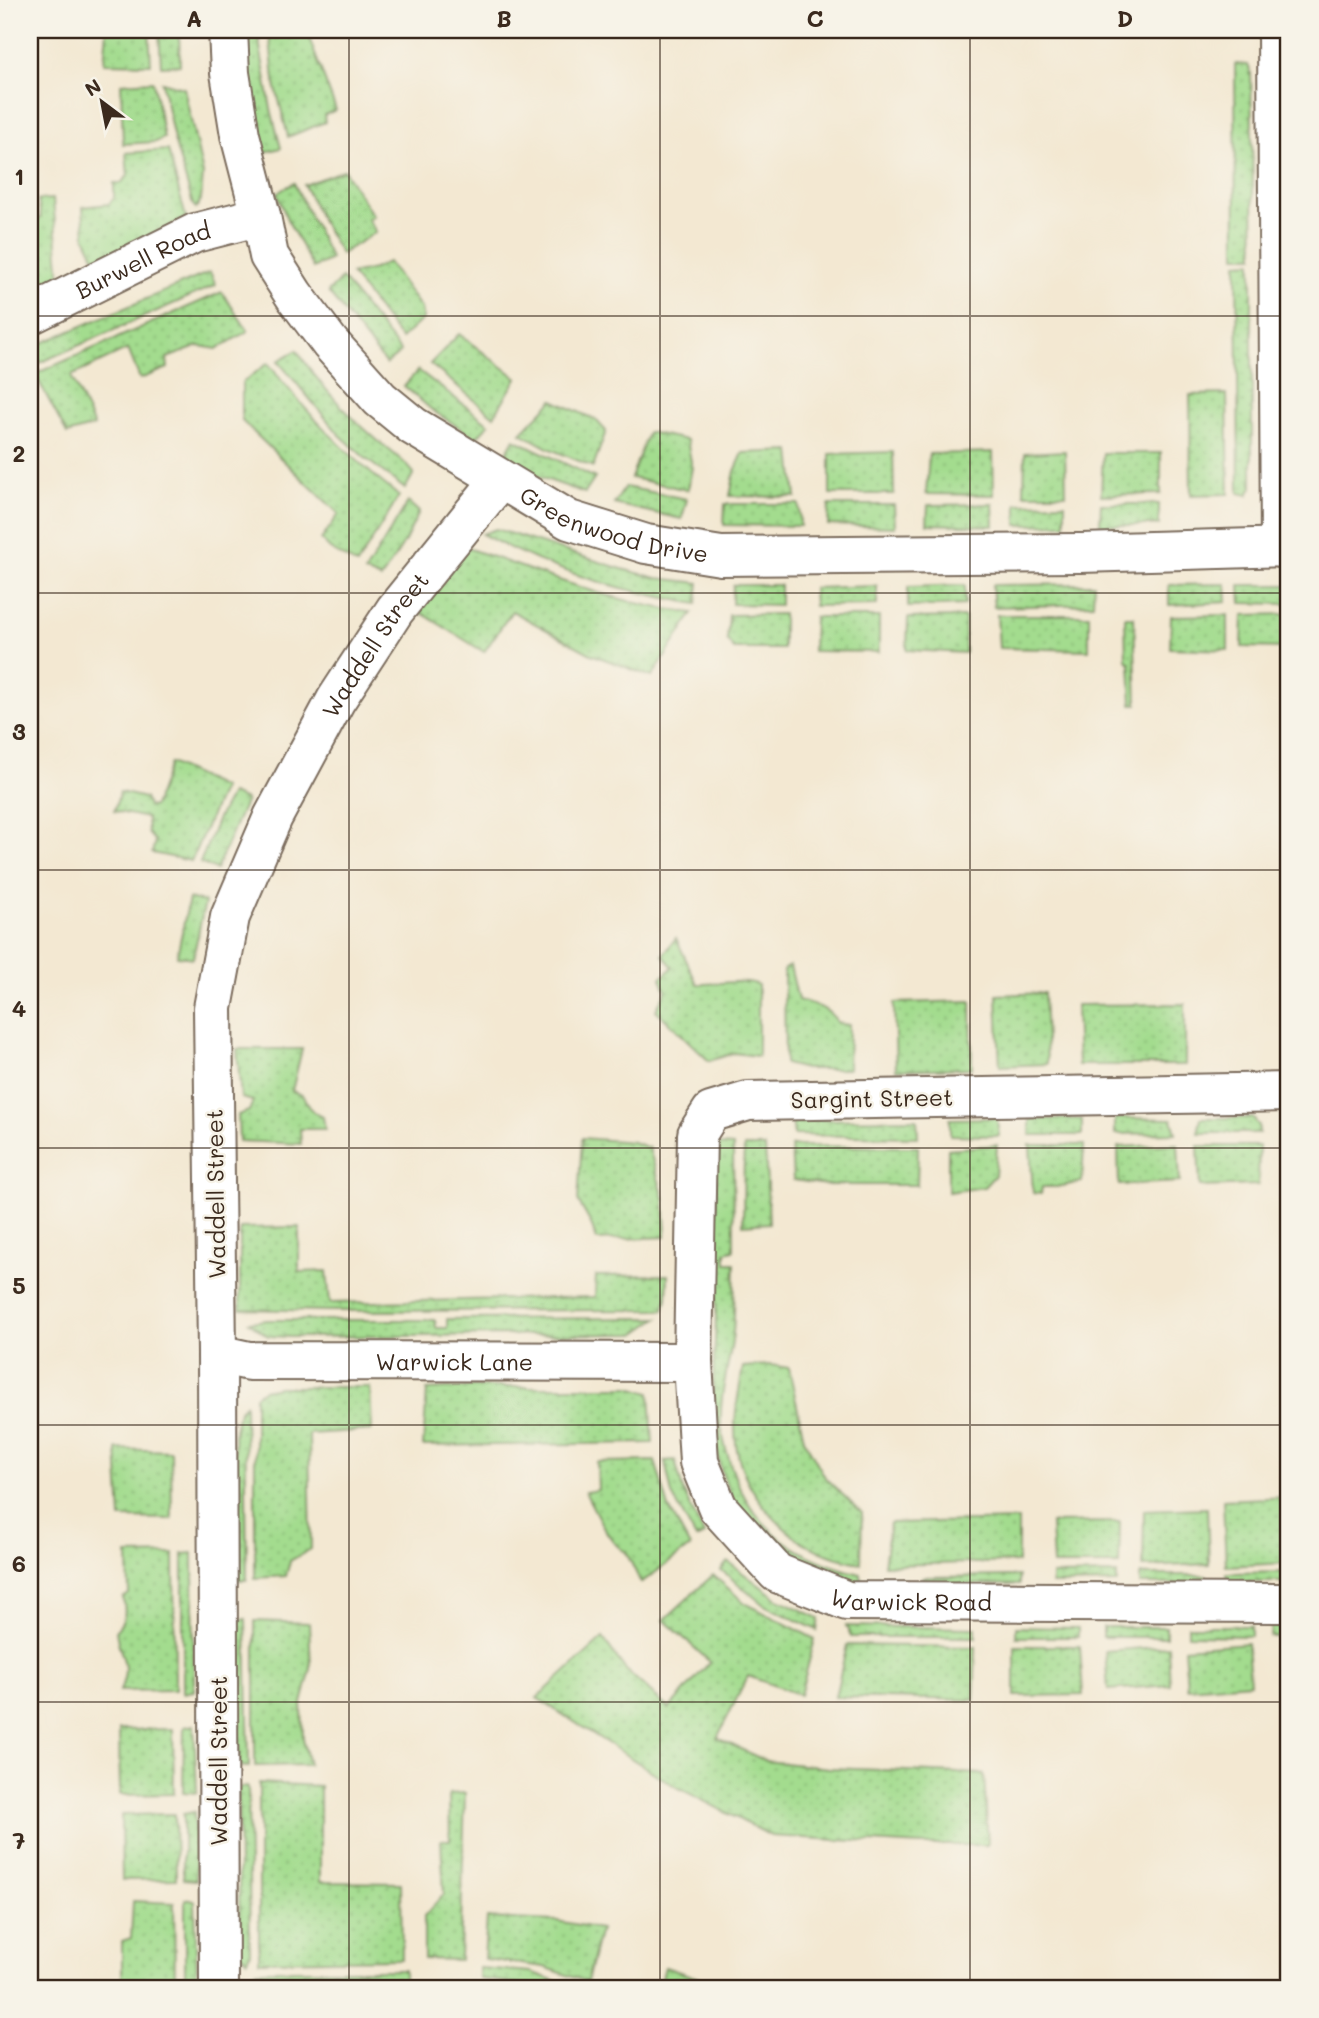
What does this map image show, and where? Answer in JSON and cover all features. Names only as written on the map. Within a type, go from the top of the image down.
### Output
[{"type":"street","name":"Greenwood Drive","points":[[228,30],[230,73],[240,135],[269,256],[275,266],[330,343],[380,399],[413,426],[569,520],[646,544],[721,556],[1081,553],[1284,547]]},
{"type":"street","points":[[1277,30],[1284,547]]},
{"type":"street","name":"Burwell Road","points":[[30,316],[195,233],[261,216]]},
{"type":"street","name":"Waddell Street","points":[[219,1988],[213,1008],[230,917],[273,817],[336,700],[395,610],[499,480]]},
{"type":"street","name":"Sargint Street","points":[[693,1362],[697,1134],[711,1112],[748,1101],[1289,1092]]},
{"type":"street","name":"Warwick Lane","points":[[217,1354],[249,1361],[693,1362]]},
{"type":"street","name":"Warwick Road","points":[[693,1362],[699,1462],[718,1508],[777,1573],[847,1601],[1289,1602]]},
{"type":"green space","points":[[107,30],[149,30],[151,64],[104,63]]},
{"type":"green space","points":[[159,30],[179,30],[180,65],[161,66]]},
{"type":"green space","points":[[252,30],[257,30],[281,148],[261,153],[240,38]]},
{"type":"green space","points":[[269,30],[306,30],[336,110],[324,115],[325,122],[288,137],[274,80]]},
{"type":"green space","points":[[1235,64],[1248,65],[1251,73],[1254,256],[1236,256]]},
{"type":"green space","points":[[153,81],[164,138],[156,142],[123,144],[121,83]]},
{"type":"green space","points":[[162,82],[184,88],[203,174],[201,200],[196,208],[174,140]]},
{"type":"green space","points":[[168,150],[186,218],[98,264],[85,237],[83,207],[109,204],[114,197],[114,183],[121,183],[128,176],[126,153]]},
{"type":"green space","points":[[344,170],[373,216],[368,219],[376,232],[341,254],[304,185]]},
{"type":"green space","points":[[294,183],[331,259],[313,268],[287,219],[277,193]]},
{"type":"green space","points":[[53,199],[60,279],[43,288],[36,266],[32,222],[41,217],[38,200]]},
{"type":"green space","points":[[388,262],[421,308],[423,319],[401,339],[351,274],[374,269]]},
{"type":"green space","points":[[1252,262],[1252,487],[1248,495],[1239,493],[1237,263]]},
{"type":"green space","points":[[210,272],[216,285],[30,367],[30,348]]},
{"type":"green space","points":[[342,278],[401,352],[386,364],[328,292]]},
{"type":"green space","points":[[222,292],[248,331],[217,349],[199,346],[167,358],[168,368],[140,379],[128,349],[71,376],[94,426],[67,434],[35,374]]},
{"type":"green space","points":[[459,334],[517,378],[494,416],[430,364]]},
{"type":"green space","points":[[297,350],[314,375],[344,409],[414,473],[405,489],[339,434],[278,361]]},
{"type":"green space","points":[[268,363],[329,434],[399,496],[357,565],[330,549],[321,540],[339,514],[242,421],[242,383]]},
{"type":"green space","points":[[418,370],[489,424],[476,438],[433,411],[404,386]]},
{"type":"green space","points":[[1227,394],[1229,494],[1191,495],[1190,395]]},
{"type":"green space","points":[[553,400],[596,420],[606,431],[593,467],[521,433]]},
{"type":"green space","points":[[648,432],[687,440],[692,467],[688,490],[631,478]]},
{"type":"green space","points":[[514,439],[595,478],[585,493],[537,476],[504,457]]},
{"type":"green space","points":[[791,451],[796,497],[730,496],[735,471],[743,453]]},
{"type":"green space","points":[[1065,451],[1066,494],[1024,494],[1025,453]]},
{"type":"green space","points":[[893,452],[894,494],[830,494],[830,454]]},
{"type":"green space","points":[[993,452],[994,495],[926,494],[929,454]]},
{"type":"green space","points":[[1103,453],[1161,453],[1161,494],[1101,495]]},
{"type":"green space","points":[[625,487],[687,499],[682,519],[614,504]]},
{"type":"green space","points":[[408,502],[419,512],[405,541],[381,579],[365,572]]},
{"type":"green space","points":[[1065,503],[1065,524],[1017,525],[1017,504]]},
{"type":"green space","points":[[725,504],[799,504],[800,526],[724,525]]},
{"type":"green space","points":[[993,504],[994,526],[927,524],[928,505]]},
{"type":"green space","points":[[1101,504],[1159,504],[1159,525],[1100,525]]},
{"type":"green space","points":[[829,505],[894,505],[895,527],[828,525]]},
{"type":"green space","points":[[496,529],[622,569],[657,578],[699,583],[697,604],[640,593],[560,569],[482,534]]},
{"type":"green space","points":[[464,547],[605,595],[693,613],[652,677],[591,654],[512,611],[484,652],[420,612]]},
{"type":"green space","points":[[1094,584],[1093,604],[994,607],[992,585]]},
{"type":"green space","points":[[1226,584],[1227,602],[1169,605],[1169,585]]},
{"type":"green space","points":[[733,585],[780,585],[780,605],[732,604]]},
{"type":"green space","points":[[965,585],[965,605],[908,607],[908,587]]},
{"type":"green space","points":[[1240,585],[1289,585],[1289,604],[1241,603]]},
{"type":"green space","points":[[877,586],[877,605],[814,606],[813,588]]},
{"type":"green space","points":[[783,614],[783,649],[734,649],[727,640],[729,615]]},
{"type":"green space","points":[[1289,614],[1289,648],[1242,647],[1243,615]]},
{"type":"green space","points":[[997,615],[1089,615],[1089,650],[999,648]]},
{"type":"green space","points":[[1228,615],[1228,650],[1170,648],[1171,616]]},
{"type":"green space","points":[[814,617],[879,617],[879,652],[813,651]]},
{"type":"green space","points":[[965,617],[965,653],[907,650],[908,618]]},
{"type":"green space","points":[[1125,617],[1134,617],[1137,704],[1132,704],[1130,663],[1126,660]]},
{"type":"green space","points":[[170,763],[223,788],[191,861],[152,853],[155,841],[148,833],[147,818],[114,811],[120,792],[145,798],[148,807],[154,806]]},
{"type":"green space","points":[[231,794],[246,800],[216,870],[200,863]]},
{"type":"green space","points":[[189,899],[205,902],[193,958],[177,956]]},
{"type":"green space","points":[[676,938],[697,984],[738,982],[758,985],[758,1056],[734,1053],[709,1061],[656,1010],[666,991],[661,978],[673,967],[663,955]]},
{"type":"green space","points":[[790,966],[798,1000],[821,1007],[838,1023],[849,1025],[848,1069],[805,1069],[785,1064],[784,969]]},
{"type":"green space","points":[[1044,993],[1047,1064],[1000,1066],[997,995]]},
{"type":"green space","points":[[971,1001],[972,1068],[896,1070],[894,1003]]},
{"type":"green space","points":[[1185,1004],[1185,1065],[1078,1065],[1076,1005]]},
{"type":"green space","points":[[237,1049],[302,1049],[292,1091],[302,1095],[313,1112],[323,1117],[325,1129],[300,1129],[301,1144],[239,1141],[238,1115],[249,1111],[253,1101],[241,1098]]},
{"type":"green space","points":[[997,1118],[999,1136],[950,1135],[950,1119]]},
{"type":"green space","points":[[1115,1118],[1172,1119],[1176,1133],[1115,1134]]},
{"type":"green space","points":[[1201,1118],[1253,1118],[1259,1126],[1259,1133],[1198,1133]]},
{"type":"green space","points":[[917,1119],[918,1137],[794,1135],[792,1120]]},
{"type":"green space","points":[[1030,1119],[1082,1119],[1082,1135],[1030,1135]]},
{"type":"green space","points":[[582,1138],[633,1142],[649,1148],[664,1198],[666,1237],[597,1240],[578,1201]]},
{"type":"green space","points":[[1178,1144],[1180,1182],[1119,1185],[1118,1147]]},
{"type":"green space","points":[[719,1145],[733,1146],[734,1250],[726,1252],[726,1263],[735,1263],[734,1316],[721,1413],[722,1435],[731,1466],[751,1507],[780,1538],[817,1560],[861,1574],[861,1584],[830,1576],[791,1558],[768,1539],[738,1506],[724,1477],[714,1432],[713,1409],[716,1161]]},
{"type":"green space","points":[[997,1145],[995,1175],[984,1187],[948,1192],[948,1149]]},
{"type":"green space","points":[[1030,1145],[1084,1145],[1082,1182],[1042,1187],[1041,1194],[1033,1193]]},
{"type":"green space","points":[[791,1146],[918,1147],[917,1185],[826,1185],[793,1180]]},
{"type":"green space","points":[[1198,1146],[1259,1146],[1258,1185],[1200,1187]]},
{"type":"green space","points":[[744,1147],[765,1147],[769,1223],[743,1225]]},
{"type":"green space","points":[[299,1227],[299,1272],[327,1271],[330,1303],[595,1297],[596,1276],[668,1275],[667,1299],[663,1310],[240,1309],[240,1228]]},
{"type":"green space","points":[[658,1318],[635,1334],[291,1337],[268,1336],[249,1322],[435,1320],[436,1328],[447,1328],[447,1319]]},
{"type":"green space","points":[[771,1365],[789,1368],[804,1439],[826,1479],[862,1513],[861,1563],[829,1555],[793,1535],[762,1504],[742,1468],[735,1427],[743,1367]]},
{"type":"green space","points":[[279,1387],[370,1387],[372,1430],[309,1434],[311,1549],[290,1561],[286,1576],[255,1578],[255,1396],[263,1390]]},
{"type":"green space","points":[[474,1387],[631,1387],[650,1393],[653,1443],[423,1446],[427,1390]]},
{"type":"green space","points":[[245,1405],[247,1580],[237,1580],[234,1435],[239,1411]]},
{"type":"green space","points":[[117,1449],[171,1451],[172,1519],[121,1518]]},
{"type":"green space","points":[[675,1460],[683,1491],[704,1535],[696,1539],[672,1495],[665,1461]]},
{"type":"green space","points":[[655,1461],[669,1508],[690,1547],[641,1583],[626,1552],[608,1534],[585,1492],[598,1490],[597,1462]]},
{"type":"green space","points":[[1288,1497],[1289,1563],[1226,1566],[1223,1500]]},
{"type":"green space","points":[[1207,1508],[1209,1564],[1143,1567],[1144,1510]]},
{"type":"green space","points":[[1018,1520],[1018,1562],[884,1565],[890,1523]]},
{"type":"green space","points":[[1120,1522],[1119,1565],[1053,1565],[1051,1523]]},
{"type":"green space","points":[[193,1553],[194,1691],[183,1693],[183,1554]]},
{"type":"green space","points":[[174,1554],[175,1690],[120,1691],[125,1666],[116,1630],[124,1616],[123,1598],[129,1594],[128,1555]]},
{"type":"green space","points":[[728,1562],[778,1599],[819,1618],[817,1630],[764,1605],[721,1570]]},
{"type":"green space","points":[[1289,1572],[1289,1582],[1228,1582],[1227,1573]]},
{"type":"green space","points":[[1117,1574],[1117,1583],[1052,1584],[1052,1575]]},
{"type":"green space","points":[[713,1575],[745,1603],[815,1639],[800,1695],[748,1676],[717,1738],[766,1761],[829,1768],[984,1774],[988,1845],[921,1845],[771,1836],[673,1785],[537,1698],[603,1638],[625,1669],[669,1709],[710,1662],[664,1620]]},
{"type":"green space","points":[[1140,1575],[1206,1575],[1205,1584],[1140,1584]]},
{"type":"green space","points":[[1019,1576],[1019,1585],[924,1584],[923,1577]]},
{"type":"green space","points":[[246,1619],[249,1767],[239,1766],[236,1621]]},
{"type":"green space","points":[[255,1621],[309,1623],[311,1669],[302,1703],[303,1739],[309,1765],[255,1766]]},
{"type":"green space","points":[[846,1626],[976,1628],[976,1637],[851,1637]]},
{"type":"green space","points":[[1188,1626],[1251,1626],[1251,1636],[1188,1635]]},
{"type":"green space","points":[[1271,1626],[1289,1626],[1289,1637],[1270,1637]]},
{"type":"green space","points":[[1016,1627],[1078,1628],[1078,1637],[1016,1637]]},
{"type":"green space","points":[[1103,1627],[1166,1627],[1166,1637],[1103,1637]]},
{"type":"green space","points":[[1247,1643],[1250,1683],[1187,1688],[1184,1648]]},
{"type":"green space","points":[[847,1645],[976,1647],[974,1700],[835,1697]]},
{"type":"green space","points":[[1015,1646],[1080,1646],[1083,1695],[1015,1696]]},
{"type":"green space","points":[[1168,1646],[1170,1685],[1108,1690],[1105,1651]]},
{"type":"green space","points":[[1289,1647],[1289,1687],[1278,1688],[1275,1648]]},
{"type":"green space","points":[[194,1725],[197,1793],[183,1792],[184,1727]]},
{"type":"green space","points":[[173,1729],[174,1794],[120,1795],[119,1730]]},
{"type":"green space","points":[[259,1783],[320,1786],[320,1882],[401,1883],[402,1959],[259,1961]]},
{"type":"green space","points":[[248,1787],[250,1952],[247,1960],[240,1952],[238,1788]]},
{"type":"green space","points":[[465,1793],[460,1960],[424,1959],[424,1916],[444,1894],[441,1840],[450,1840],[449,1794]]},
{"type":"green space","points":[[194,1812],[196,1880],[183,1879],[183,1814]]},
{"type":"green space","points":[[175,1814],[176,1879],[122,1880],[121,1815]]},
{"type":"green space","points":[[185,1899],[195,1901],[197,1988],[185,1988]]},
{"type":"green space","points":[[133,1901],[174,1903],[175,1988],[122,1988],[122,1941],[131,1938]]},
{"type":"green space","points":[[487,1918],[557,1921],[600,1929],[587,1982],[544,1967],[484,1959]]},
{"type":"green space","points":[[665,1967],[716,1984],[720,1988],[659,1988]]},
{"type":"green space","points":[[479,1968],[531,1972],[574,1988],[479,1979]]},
{"type":"green space","points":[[257,1970],[404,1970],[404,1979],[270,1979]]}]
